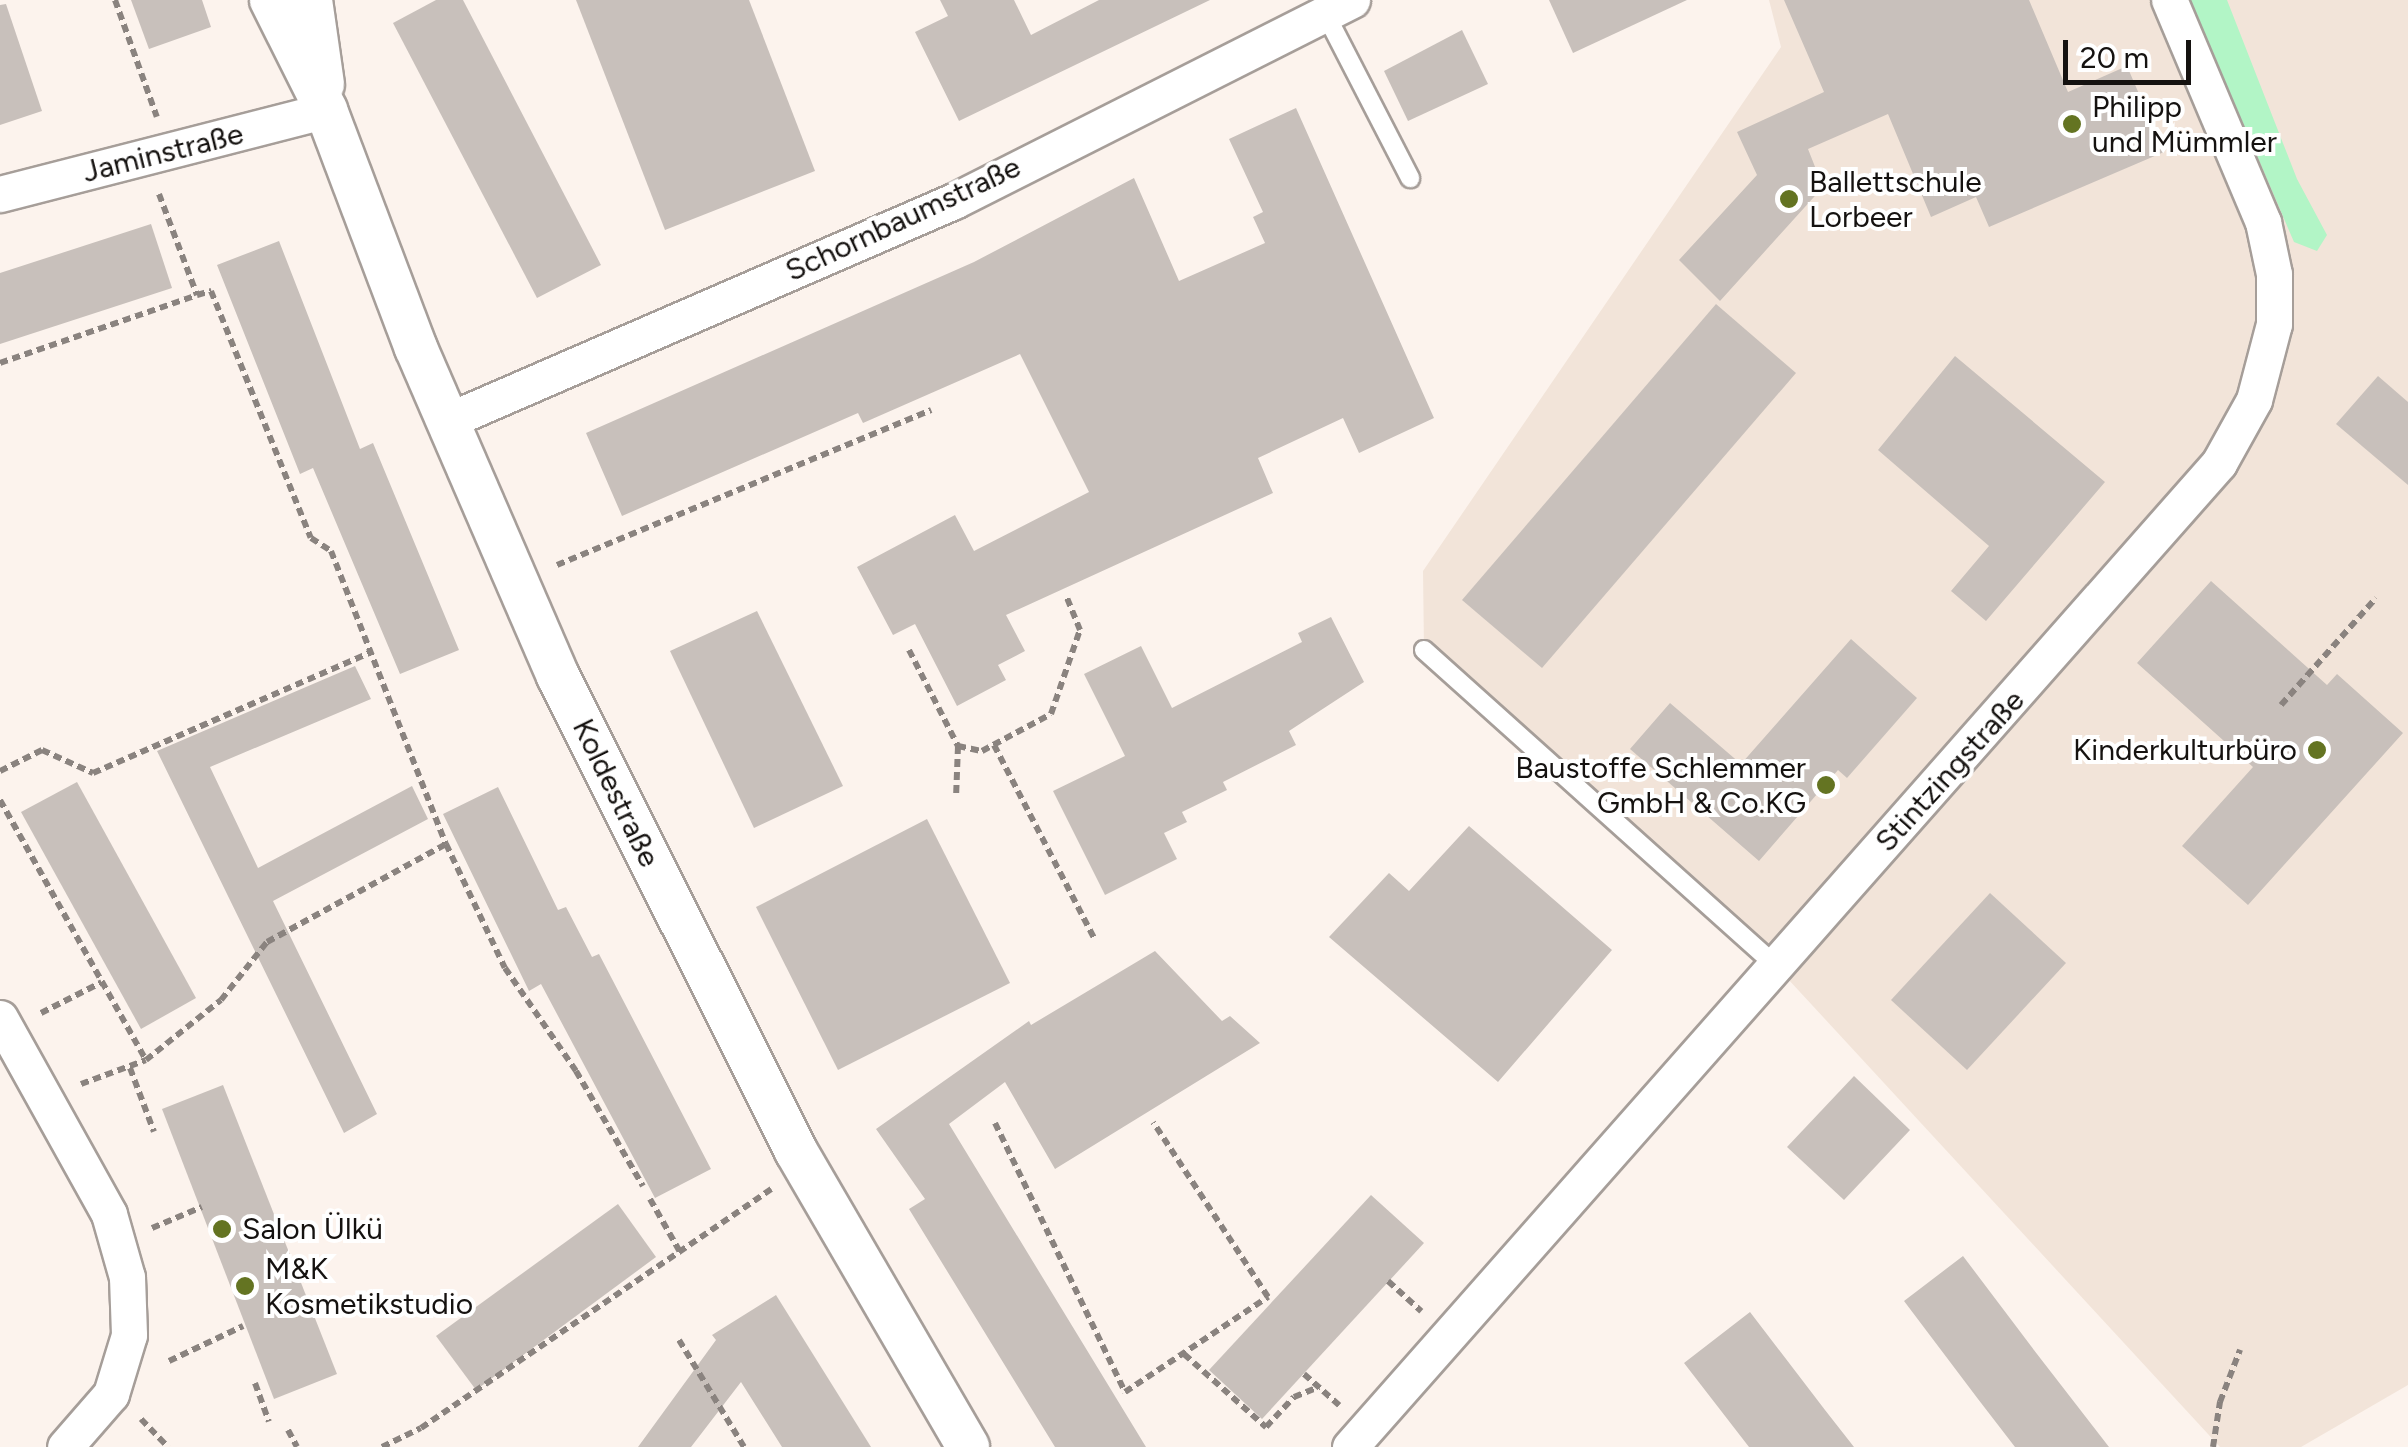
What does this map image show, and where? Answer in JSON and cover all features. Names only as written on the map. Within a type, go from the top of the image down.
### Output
[{"type":"street","name":"Koldestraße","points":[[271,0],[326,110],[447,421],[566,691],[796,1151],[968,1447]]},
{"type":"street","name":"Koldestraße","points":[[311,0],[326,110]]},
{"type":"street","name":"Stintzingstraße","points":[[1350,1447],[2194,496],[2254,400],[2274,324],[2274,274],[2256,206],[2169,0]]},
{"type":"street","name":"Schornbaumstraße","points":[[447,421],[942,206],[1338,7]]},
{"type":"street","name":"Jaminstraße","points":[[0,194],[326,110]]},
{"type":"street","points":[[4,1024],[110,1214],[127,1277],[129,1335],[111,1394],[65,1447]]},
{"type":"lane","points":[[1338,7],[1410,178]]},
{"type":"lane","points":[[1424,650],[1776,966]]},
{"type":"path","points":[[115,0],[197,295]]},
{"type":"path","points":[[0,363],[211,291],[311,538],[331,551],[374,651],[446,844],[505,968],[576,1070],[643,1186]]},
{"type":"path","points":[[519,581],[931,410]]},
{"type":"path","points":[[958,746],[994,746],[1052,714],[1080,630],[1067,598]]},
{"type":"path","points":[[2281,705],[2376,598]]},
{"type":"path","points":[[910,650],[958,746],[956,798]]},
{"type":"path","points":[[0,770],[42,750],[93,773],[374,651]]},
{"type":"path","points":[[994,746],[1094,938]]},
{"type":"path","points":[[0,800],[146,1060]]},
{"type":"path","points":[[45,1096],[146,1060],[221,1000],[267,942],[446,844]]},
{"type":"path","points":[[4,1024],[102,982]]},
{"type":"path","points":[[130,1068],[154,1132]]},
{"type":"path","points":[[994,1122],[1125,1392],[1268,1297],[1153,1122]]},
{"type":"path","points":[[382,1447],[421,1428],[780,1183]]},
{"type":"path","points":[[650,1199],[680,1252]]},
{"type":"path","points":[[117,1242],[202,1208]]},
{"type":"path","points":[[169,1361],[244,1326]]},
{"type":"path","points":[[679,1340],[744,1447]]},
{"type":"path","points":[[2213,1447],[2214,1426],[2240,1350]]},
{"type":"path","points":[[1184,1354],[1266,1427],[1294,1397],[1319,1387]]},
{"type":"path","points":[[254,1383],[269,1422]]},
{"type":"path","points":[[288,1430],[296,1447]]},
{"type":"shaded area","points":[[1769,0],[2408,0],[2408,1385],[2301,1447],[2220,1447],[1776,966],[1424,650],[1423,571],[1781,47]]},
{"type":"green space","points":[[2190,0],[2227,0],[2297,179],[2327,235],[2317,251],[2294,242]]},
{"type":"building","points":[[131,0],[202,0],[211,27],[149,49]]},
{"type":"building","points":[[436,0],[463,0],[601,265],[537,298],[393,23]]},
{"type":"building","points":[[576,0],[749,0],[815,171],[665,230]]},
{"type":"building","points":[[940,0],[1014,0],[1031,35],[1099,0],[1210,0],[959,121],[915,32],[948,16]]},
{"type":"building","points":[[1549,0],[1687,0],[1573,53]]},
{"type":"building","points":[[1784,0],[2029,0],[2068,92],[2127,66],[2164,152],[1989,227],[1976,197],[1931,217],[1888,114],[1808,149],[1823,187],[1720,301],[1679,260],[1757,175],[1737,132],[1824,92]]},
{"type":"building","points":[[6,4],[42,111],[0,125],[0,5]]},
{"type":"building","points":[[1462,30],[1488,84],[1408,121],[1384,71]]},
{"type":"building","points":[[1296,108],[1434,418],[1359,453],[1343,418],[1258,458],[1273,493],[1006,615],[1025,651],[998,665],[1006,680],[957,706],[915,624],[893,635],[857,567],[955,515],[974,551],[1089,492],[1020,354],[863,423],[858,413],[622,516],[586,433],[974,262],[1134,178],[1179,281],[1265,243],[1253,217],[1263,212],[1229,139]]},
{"type":"building","points":[[151,224],[172,288],[0,344],[0,273]]},
{"type":"building","points":[[279,241],[360,449],[373,443],[459,650],[400,674],[313,468],[300,474],[217,265]]},
{"type":"building","points":[[1716,304],[1796,373],[1542,668],[1462,600]]},
{"type":"building","points":[[1955,356],[2105,482],[1986,621],[1951,591],[1989,546],[1878,450]]},
{"type":"building","points":[[2378,376],[2408,402],[2408,485],[2336,424]]},
{"type":"building","points":[[2211,581],[2327,685],[2337,674],[2403,733],[2248,905],[2182,846],[2253,767],[2137,663]]},
{"type":"building","points":[[757,611],[843,786],[754,828],[670,651]]},
{"type":"building","points":[[1331,617],[1364,682],[1289,731],[1296,745],[1223,782],[1227,790],[1182,812],[1187,822],[1164,833],[1177,859],[1105,895],[1053,791],[1125,756],[1084,674],[1141,646],[1172,708],[1302,642],[1298,633]]},
{"type":"building","points":[[1851,639],[1917,698],[1847,778],[1838,770],[1759,861],[1630,749],[1670,703],[1741,764]]},
{"type":"building","points":[[355,666],[371,699],[210,767],[258,868],[412,786],[428,819],[273,901],[377,1114],[344,1133],[157,751]]},
{"type":"building","points":[[77,782],[196,998],[141,1029],[21,812]]},
{"type":"building","points":[[498,787],[558,910],[566,907],[592,957],[599,954],[711,1169],[655,1198],[541,984],[529,991],[443,814]]},
{"type":"building","points":[[927,819],[1010,983],[838,1070],[756,907]]},
{"type":"building","points":[[1469,826],[1612,950],[1498,1082],[1329,937],[1389,873],[1409,891]]},
{"type":"building","points":[[1990,893],[2066,963],[1967,1070],[1891,1000]]},
{"type":"building","points":[[1155,951],[1222,1021],[1230,1016],[1260,1043],[1055,1169],[1005,1082],[949,1124],[1146,1447],[1055,1447],[909,1209],[925,1199],[876,1129],[1029,1021],[1031,1025]]},
{"type":"building","points":[[1854,1076],[1910,1130],[1844,1200],[1787,1147]]},
{"type":"building","points":[[223,1085],[337,1374],[274,1399],[162,1109]]},
{"type":"building","points":[[1371,1195],[1424,1243],[1262,1419],[1209,1370]]},
{"type":"building","points":[[618,1204],[656,1257],[476,1390],[436,1336]]},
{"type":"building","points":[[1963,1256],[2109,1447],[2015,1447],[1978,1399],[1904,1301]]},
{"type":"building","points":[[776,1295],[871,1447],[782,1447],[741,1382],[691,1447],[638,1447],[716,1340],[712,1335]]},
{"type":"building","points":[[1750,1312],[1854,1447],[1749,1447],[1684,1363]]},
{"type":"place","name":"Philipp und Mümmler","points":[[2072,124]]},
{"type":"place","name":"Ballettschule Lorbeer","points":[[1789,199]]},
{"type":"place","name":"Kinderkulturbüro","points":[[2317,750]]},
{"type":"place","name":"Baustoffe Schlemmer GmbH & Co.KG","points":[[1826,785]]},
{"type":"place","name":"Salon Ülkü","points":[[222,1229]]},
{"type":"place","name":"M&K Kosmetikstudio","points":[[245,1286]]}]
